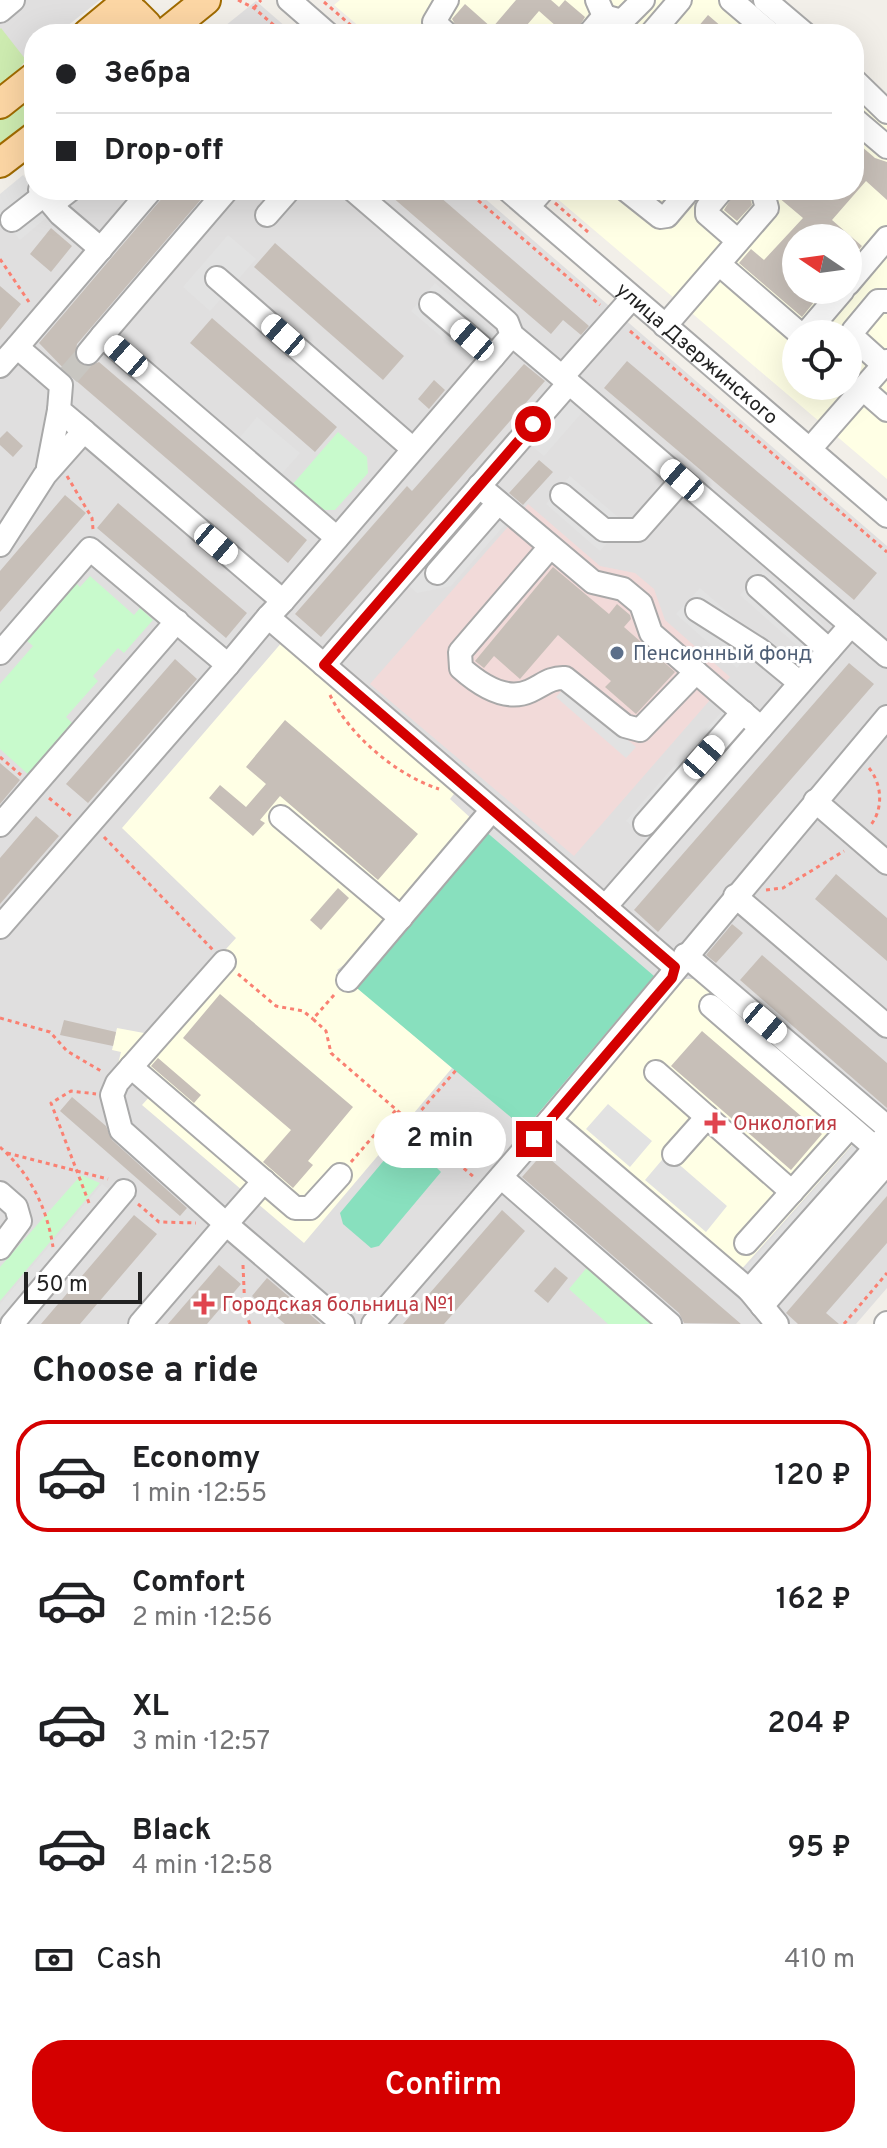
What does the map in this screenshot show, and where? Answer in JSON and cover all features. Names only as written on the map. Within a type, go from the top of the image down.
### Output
[{"type":"main road","points":[[176,24],[206,0]]},
{"type":"main road","points":[[99,24],[119,8],[135,13],[146,24]]},
{"type":"main road","points":[[0,104],[24,85]]},
{"type":"main road","points":[[0,163],[24,145]]},
{"type":"street","points":[[0,11],[13,0]]},
{"type":"street","points":[[289,0],[317,24]]},
{"type":"street","points":[[436,24],[434,22],[447,0]]},
{"type":"street","points":[[600,8],[622,21],[643,0]]},
{"type":"street","points":[[660,24],[680,0]]},
{"type":"street","points":[[731,0],[759,24]]},
{"type":"street","points":[[765,0],[793,24]]},
{"type":"street","points":[[864,90],[887,112]]},
{"type":"street","points":[[864,127],[887,147]]},
{"type":"street","points":[[12,220],[31,200]]},
{"type":"street","points":[[50,200],[101,249]]},
{"type":"street","points":[[0,366],[143,200]]},
{"type":"street","points":[[218,200],[95,344],[337,538]]},
{"type":"street","points":[[267,215],[280,200]]},
{"type":"street","points":[[365,200],[507,322],[512,335],[887,656]]},
{"type":"street","name":"улица Дзержинского","points":[[536,200],[632,298],[887,516]]},
{"type":"street","points":[[639,200],[660,217],[667,216],[681,200]]},
{"type":"street","points":[[714,200],[707,208],[707,214],[738,241]]},
{"type":"street","points":[[665,326],[767,208],[765,200]]},
{"type":"street","points":[[862,267],[887,238]]},
{"type":"street","points":[[719,264],[799,333],[808,331],[831,304]]},
{"type":"street","points":[[217,278],[413,449]]},
{"type":"street","points":[[324,665],[479,486],[632,298]]},
{"type":"street","points":[[810,449],[885,363],[855,339],[853,331],[878,301],[887,301]]},
{"type":"street","points":[[431,304],[493,357]]},
{"type":"street","points":[[0,927],[512,335]]},
{"type":"street","points":[[17,347],[65,380],[52,468]]},
{"type":"street","points":[[863,389],[887,410]]},
{"type":"street","points":[[59,410],[276,609],[324,665],[605,907],[680,961],[887,1127]]},
{"type":"street","points":[[0,545],[52,468],[84,431]]},
{"type":"street","points":[[562,495],[604,530],[638,530],[682,480]]},
{"type":"street","points":[[479,486],[593,582],[623,589],[641,604],[651,633],[761,728]]},
{"type":"street","points":[[437,573],[498,503]]},
{"type":"street","points":[[550,547],[460,652],[461,668],[473,679],[486,687],[516,694],[551,679],[572,680],[625,726],[640,730],[696,672]]},
{"type":"street","points":[[0,653],[90,549],[228,665]]},
{"type":"street","points":[[758,587],[829,650]]},
{"type":"street","points":[[697,610],[760,650],[800,683]]},
{"type":"street","points":[[0,825],[177,621]]},
{"type":"street","points":[[605,907],[851,625]]},
{"type":"street","points":[[645,824],[743,712]]},
{"type":"street","points":[[373,1324],[672,978],[680,961],[887,717]]},
{"type":"street","points":[[815,801],[887,863]]},
{"type":"street","points":[[348,980],[492,810]]},
{"type":"street","points":[[281,817],[401,918]]},
{"type":"street","points":[[735,896],[887,1026]]},
{"type":"street","points":[[224,962],[120,1076],[112,1095],[121,1130],[343,1324]]},
{"type":"street","points":[[711,1006],[850,1127],[884,1151],[756,1298]]},
{"type":"street","points":[[656,1072],[792,1192]]},
{"type":"street","points":[[120,1076],[301,1210],[310,1208],[340,1175]]},
{"type":"street","points":[[674,1154],[707,1117]]},
{"type":"street","points":[[550,1120],[756,1298],[777,1324]]},
{"type":"street","points":[[746,1243],[850,1127]]},
{"type":"street","points":[[140,1324],[234,1231],[264,1181]]},
{"type":"street","points":[[495,1184],[670,1324]]},
{"type":"street","points":[[12,1324],[124,1191]]},
{"type":"street","points":[[0,1193],[16,1207],[20,1221],[0,1248]]},
{"type":"path","points":[[238,0],[254,8],[272,24]]},
{"type":"path","points":[[254,8],[261,0]]},
{"type":"path","points":[[324,2],[349,24]]},
{"type":"path","points":[[478,200],[887,552]]},
{"type":"path","points":[[0,259],[40,320]]},
{"type":"path","points":[[52,468],[92,518],[90,549]]},
{"type":"path","points":[[324,665],[320,676],[341,719],[412,780],[440,790]]},
{"type":"path","points":[[0,757],[86,827],[110,840],[224,962],[276,1006],[303,1011],[313,1019],[326,1031],[331,1053],[411,1122],[495,1184]]},
{"type":"path","points":[[313,1019],[348,980]]},
{"type":"path","points":[[0,1018],[50,1032],[67,1051],[120,1076],[98,1094],[71,1091],[51,1103],[79,1171],[96,1225]]},
{"type":"path","points":[[411,1122],[457,1069]]},
{"type":"path","points":[[340,1175],[396,1110]]},
{"type":"path","points":[[234,1231],[245,1312],[250,1324]]},
{"type":"path","points":[[844,1324],[887,1273]]},
{"type":"shaded area","points":[[0,0],[100,0],[70,24],[24,24],[24,60],[0,79]]},
{"type":"shaded area","points":[[340,0],[743,0],[771,24],[356,24],[334,5]]},
{"type":"shaded area","points":[[256,1],[282,24],[227,24]]},
{"type":"shaded area","points":[[864,105],[887,125],[887,479],[794,400],[862,400],[862,320],[782,320],[782,390],[559,200],[864,200]]},
{"type":"shaded area","points":[[23,175],[24,200],[43,200],[53,212],[20,240],[0,215],[0,194]]},
{"type":"shaded area","points":[[24,186],[24,200],[487,200],[887,546],[887,1288],[856,1324],[0,1324],[0,205]]},
{"type":"shaded area","points":[[228,235],[256,259],[210,311],[183,287]]},
{"type":"shaded area","points":[[435,283],[496,335],[472,363],[411,311]]},
{"type":"shaded area","points":[[568,393],[585,409],[544,456],[526,441]]},
{"type":"shaded area","points":[[257,417],[300,453],[278,478],[236,442]]},
{"type":"shaded area","points":[[570,476],[625,523],[600,551],[546,504]]},
{"type":"shaded area","points":[[479,496],[508,521],[451,586],[417,593],[404,581]]},
{"type":"shaded area","points":[[528,504],[600,566],[635,573],[654,589],[665,620],[730,677],[574,856],[370,684]]},
{"type":"shaded area","points":[[763,570],[824,625],[802,650],[740,595]]},
{"type":"shaded area","points":[[700,588],[761,641],[737,668],[676,614]]},
{"type":"shaded area","points":[[283,641],[457,790],[450,799],[475,822],[364,950],[337,970],[452,1068],[304,1243],[142,1105],[152,1094],[118,1064],[121,1052],[112,1050],[117,1028],[144,1033],[152,1031],[236,938],[122,828]]},
{"type":"shaded area","points":[[566,686],[636,747],[626,758],[556,697]]},
{"type":"shaded area","points":[[724,709],[747,729],[649,841],[626,821]]},
{"type":"shaded area","name":"Онкология","points":[[685,979],[696,979],[869,1126],[739,1272],[562,1121]]},
{"type":"shaded area","points":[[608,1104],[652,1141],[630,1167],[586,1129]]},
{"type":"shaded area","points":[[854,1145],[863,1152],[750,1279],[742,1272]]},
{"type":"shaded area","points":[[667,1154],[727,1206],[706,1232],[645,1180]]},
{"type":"shaded area","points":[[102,1184],[114,1193],[0,1324],[0,1304]]},
{"type":"green space","points":[[0,29],[24,57],[24,63],[0,94]]},
{"type":"green space","points":[[24,98],[24,131],[0,149],[0,117]]},
{"type":"green space","points":[[338,432],[367,457],[368,473],[335,510],[320,510],[292,485]]},
{"type":"green space","points":[[90,576],[134,615],[140,608],[153,620],[124,653],[118,648],[93,676],[98,681],[66,717],[74,725],[30,776],[0,749],[0,684],[33,646],[21,636],[71,578],[80,587]]},
{"type":"green space","points":[[484,830],[654,976],[525,1129],[352,984]]},
{"type":"green space","points":[[401,1140],[409,1140],[441,1172],[379,1246],[371,1248],[343,1224],[340,1213]]},
{"type":"green space","points":[[81,1175],[100,1183],[0,1301],[0,1267]]},
{"type":"green space","points":[[589,1265],[657,1324],[608,1324],[569,1289]]},
{"type":"building","points":[[516,0],[551,0],[559,7],[565,0],[585,17],[581,24],[554,24],[539,11],[528,24],[495,24]]},
{"type":"building","points":[[465,4],[488,24],[455,24],[452,19]]},
{"type":"building","points":[[708,15],[718,24],[700,24]]},
{"type":"building","points":[[864,149],[875,158],[887,162],[887,200],[866,181],[864,183]]},
{"type":"building","points":[[161,200],[200,200],[77,344],[75,357],[85,367],[99,362],[307,540],[288,563],[73,378],[39,343]]},
{"type":"building","points":[[396,200],[444,200],[589,326],[581,335],[563,320],[551,334]]},
{"type":"building","points":[[730,200],[751,200],[752,205],[737,221],[724,210]]},
{"type":"building","points":[[782,200],[849,200],[832,220],[837,224],[797,224],[803,218]]},
{"type":"building","points":[[51,228],[72,246],[51,272],[30,254]]},
{"type":"building","points":[[782,241],[782,300],[739,263],[751,249],[764,260]]},
{"type":"building","points":[[275,243],[404,356],[383,380],[254,267]]},
{"type":"building","points":[[0,286],[21,304],[0,330]]},
{"type":"building","points":[[787,304],[812,304],[802,317]]},
{"type":"building","points":[[212,318],[337,427],[315,452],[190,343]]},
{"type":"building","points":[[627,361],[877,573],[854,600],[604,388]]},
{"type":"building","points":[[524,364],[545,381],[321,637],[295,614],[407,486],[412,491]]},
{"type":"building","points":[[434,380],[445,390],[429,409],[418,399]]},
{"type":"building","points":[[7,431],[23,446],[13,457],[0,445],[0,438]]},
{"type":"building","points":[[539,460],[553,472],[523,505],[509,493]]},
{"type":"building","points":[[65,495],[86,513],[0,612],[0,571]]},
{"type":"building","points":[[118,503],[247,613],[226,638],[97,528]]},
{"type":"building","name":"Пенсионный фонд","points":[[553,567],[609,614],[617,604],[630,615],[631,619],[624,627],[675,672],[636,714],[605,687],[611,681],[558,635],[520,679],[494,656],[484,668],[475,661]]},
{"type":"building","points":[[175,659],[197,679],[88,803],[66,784]]},
{"type":"building","points":[[849,663],[874,684],[658,932],[634,910]]},
{"type":"building","points":[[285,720],[418,834],[378,880],[280,796],[260,820],[265,823],[253,836],[209,798],[220,785],[246,807],[266,784],[246,767]]},
{"type":"building","points":[[0,763],[20,780],[0,804]]},
{"type":"building","points":[[36,816],[59,836],[0,904],[0,858]]},
{"type":"building","points":[[836,874],[887,918],[887,961],[815,899]]},
{"type":"building","points":[[338,888],[349,898],[321,930],[310,920]]},
{"type":"building","points":[[732,924],[743,933],[716,963],[706,955]]},
{"type":"building","points":[[762,955],[887,1063],[887,1108],[740,980]]},
{"type":"building","points":[[220,994],[353,1107],[308,1161],[313,1165],[293,1188],[263,1162],[291,1130],[183,1038]]},
{"type":"building","points":[[64,1020],[116,1032],[113,1046],[60,1035]]},
{"type":"building","points":[[702,1031],[822,1134],[791,1170],[671,1066]]},
{"type":"building","points":[[158,1058],[201,1095],[194,1103],[151,1066]]},
{"type":"building","points":[[72,1097],[106,1126],[112,1140],[187,1208],[180,1216],[60,1111]]},
{"type":"building","points":[[543,1153],[741,1324],[684,1323],[679,1313],[522,1177]]},
{"type":"building","points":[[887,1196],[887,1243],[826,1313],[839,1324],[798,1324],[786,1313]]},
{"type":"building","points":[[502,1210],[525,1231],[444,1324],[403,1324]]},
{"type":"building","points":[[134,1215],[157,1234],[80,1324],[41,1324]]},
{"type":"building","name":"Городская больница №1","points":[[219,1265],[241,1284],[207,1324],[168,1324]]},
{"type":"building","points":[[555,1267],[568,1278],[548,1303],[534,1291]]},
{"type":"building","points":[[267,1278],[321,1324],[285,1324],[252,1296]]},
{"type":"tunnel","points":[[69,375],[88,353]]},
{"type":"place","name":"Пенсионный фонд","points":[[617,653]]},
{"type":"place","name":"Онкология","points":[[715,1123]]},
{"type":"place","name":"Городская больница №1","points":[[204,1304]]},
{"type":"route","points":[[533,424],[324,665],[675,967],[672,978],[534,1139]]}]
